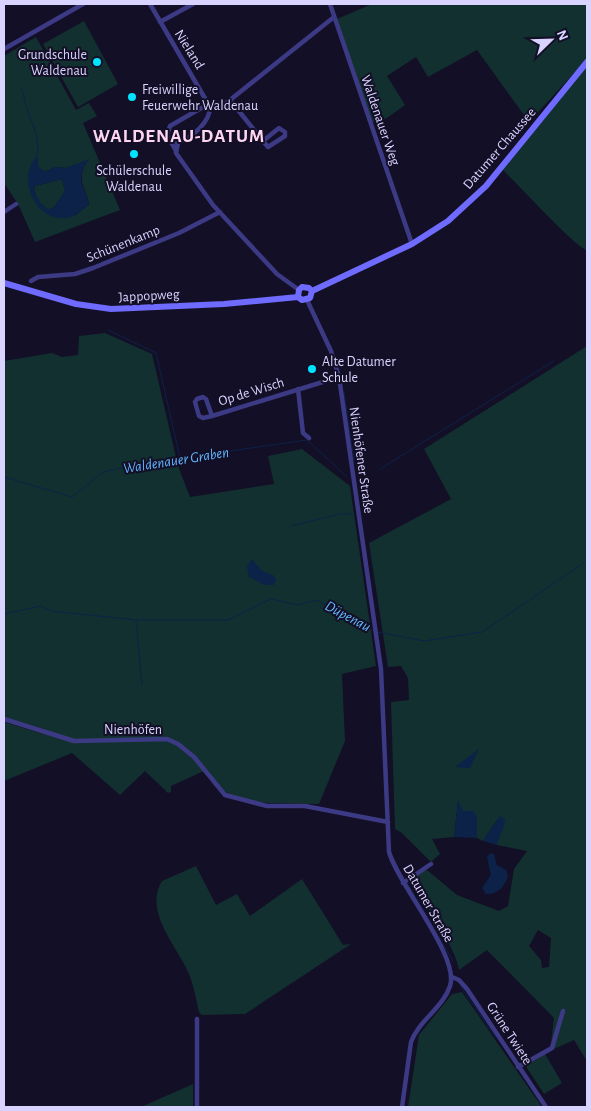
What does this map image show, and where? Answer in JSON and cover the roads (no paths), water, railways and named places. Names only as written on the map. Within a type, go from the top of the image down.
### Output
[{"type":"street","points":[[4,49],[83,4]]},
{"type":"street","name":"Nieland","points":[[150,4],[210,107]]},
{"type":"street","points":[[160,22],[193,4]]},
{"type":"street","name":"Waldenauer Weg","points":[[330,4],[412,244]]},
{"type":"street","points":[[299,293],[306,286],[312,291],[312,295],[307,300],[302,300],[299,293],[277,274],[220,212],[190,176],[167,135],[170,126],[203,108],[220,107],[230,100],[334,17]]},
{"type":"street","name":"Datumer Chaussee","points":[[312,291],[412,244],[441,226],[486,186],[587,62]]},
{"type":"street","points":[[230,100],[263,141],[268,147],[285,136],[285,132],[279,128],[263,141]]},
{"type":"street","points":[[176,151],[178,143],[201,127],[209,114],[210,107]]},
{"type":"street","points":[[171,141],[178,143]]},
{"type":"street","points":[[4,212],[16,204]]},
{"type":"street","name":"Schünenkamp","points":[[31,281],[38,278],[75,274],[93,268],[178,233],[220,212]]},
{"type":"street","name":"Jappopweg","points":[[4,283],[76,304],[111,309],[289,299],[299,293]]},
{"type":"street","name":"Nienhöfener Straße","points":[[307,300],[331,351],[339,377],[376,636]]},
{"type":"street","name":"Op de Wisch","points":[[212,416],[206,399],[202,397],[197,399],[195,402],[200,416],[203,418],[212,416],[298,388],[339,377]]},
{"type":"street","name":"Op de Wisch","points":[[298,388],[303,433],[309,438]]},
{"type":"street","name":"Datumer Straße","points":[[376,636],[384,700],[390,852],[403,883],[445,952],[452,977]]},
{"type":"street","name":"Nienhöfen","points":[[4,719],[74,741],[167,739],[178,744],[194,757],[219,790],[232,798],[268,806],[305,806],[388,822]]},
{"type":"street","points":[[403,883],[431,864]]},
{"type":"street","points":[[402,1107],[414,1032],[444,997],[452,977]]},
{"type":"street","name":"Grüne Twiete","points":[[452,977],[459,980],[467,989],[546,1107]]},
{"type":"street","points":[[518,1067],[552,1048],[563,1011]]},
{"type":"street","points":[[197,1019],[197,1107]]},
{"type":"water","points":[[37,156],[38,167],[45,172],[55,167],[66,168],[89,159],[84,166],[81,178],[89,204],[78,213],[66,218],[46,213],[32,197],[28,176],[31,165]],"holes":[[[62,179],[65,191],[54,207],[48,210],[40,203],[34,191],[35,186]]]},
{"type":"water","points":[[252,559],[262,571],[273,575],[276,580],[274,585],[265,585],[249,577],[247,567]]},
{"type":"water","points":[[479,749],[470,768],[455,767]]},
{"type":"water","points":[[458,800],[463,811],[473,811],[477,816],[477,838],[454,837]]},
{"type":"water","points":[[500,816],[505,819],[505,823],[497,845],[483,841]]},
{"type":"water","points":[[490,853],[494,854],[497,865],[506,870],[508,875],[500,889],[494,893],[486,894],[482,888],[491,875],[487,857]]},
{"type":"waterway","points":[[22,89],[26,106]]},
{"type":"waterway","points":[[27,109],[37,138],[37,156]]},
{"type":"waterway","points":[[108,330],[156,353],[180,458]]},
{"type":"waterway","name":"Waldenauer Graben","points":[[380,469],[554,361]]},
{"type":"waterway","points":[[344,392],[354,461]]},
{"type":"waterway","name":"Waldenauer Graben","points":[[4,477],[72,497],[103,472],[140,464],[307,440],[346,476]]},
{"type":"waterway","points":[[291,526],[339,514],[351,514]]},
{"type":"waterway","name":"Düpenau","points":[[378,632],[424,641],[482,632],[587,561]]},
{"type":"waterway","name":"Düpenau","points":[[4,614],[41,606],[51,611],[136,620],[228,620],[271,599],[298,605],[317,600],[374,631]]},
{"type":"waterway","points":[[136,621],[142,685]]},
{"type":"waterway","points":[[409,886],[453,961]]},
{"type":"waterway","points":[[461,987],[496,1038]]},
{"type":"place","name":"Grundschule Waldenau","points":[[97,62]]},
{"type":"place","name":"Freiwillige Feuerwehr Waldenau","points":[[132,97]]},
{"type":"place","name":"Schülerschule Waldenau","points":[[134,154]]},
{"type":"place","name":"Alte Datumer Schule","points":[[312,369]]},
{"type":"district","name":"WALDENAU-DATUM","points":[[179,135]]}]
